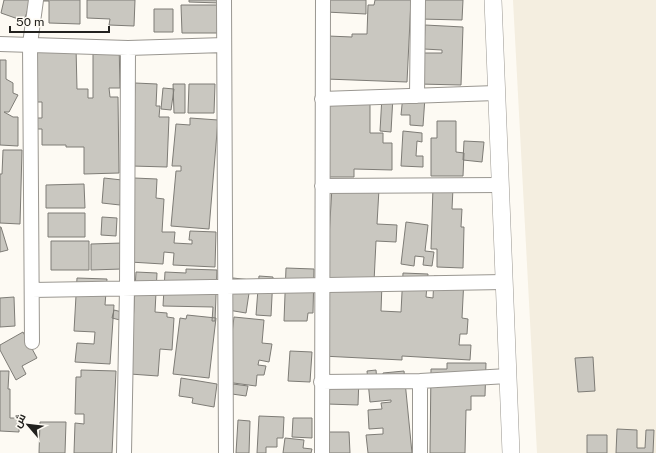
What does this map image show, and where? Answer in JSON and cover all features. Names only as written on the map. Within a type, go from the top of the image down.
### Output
[{"type":"street","points":[[32,342],[30,44],[36,0]]},
{"type":"street","points":[[224,0],[226,453]]},
{"type":"street","points":[[322,453],[323,0]]},
{"type":"street","points":[[417,96],[418,0]]},
{"type":"street","points":[[493,0],[512,453]]},
{"type":"street","points":[[0,44],[128,48],[224,46]]},
{"type":"street","points":[[124,453],[127,288],[128,48]]},
{"type":"street","points":[[322,99],[496,93]]},
{"type":"street","points":[[322,186],[500,185]]},
{"type":"street","points":[[32,290],[504,282]]},
{"type":"street","points":[[321,382],[420,381],[508,376]]},
{"type":"street","points":[[420,381],[420,453]]},
{"type":"shaded area","points":[[513,0],[656,0],[656,453],[537,453]]},
{"type":"building","points":[[4,0],[31,0],[24,21],[1,13]]},
{"type":"building","points":[[42,0],[80,0],[80,24],[49,23],[49,1]]},
{"type":"building","points":[[87,0],[135,0],[134,26],[109,25],[110,19],[87,18]]},
{"type":"building","points":[[189,0],[220,0],[220,3],[189,2]]},
{"type":"building","points":[[326,0],[366,0],[366,14],[326,12]]},
{"type":"building","points":[[375,0],[411,0],[407,82],[326,79],[328,36],[352,37],[352,34],[367,34],[368,5],[374,5]]},
{"type":"building","points":[[421,0],[463,0],[462,20],[420,19]]},
{"type":"building","points":[[181,5],[221,5],[222,33],[182,33]]},
{"type":"building","points":[[154,9],[173,9],[173,32],[154,32]]},
{"type":"building","points":[[425,25],[463,27],[461,85],[419,84],[420,53],[442,53],[442,50],[424,49]]},
{"type":"building","points":[[119,41],[120,88],[109,88],[110,97],[118,97],[119,173],[84,174],[84,147],[42,145],[42,129],[36,129],[36,118],[42,118],[42,102],[37,102],[36,45],[76,47],[77,89],[88,89],[88,98],[93,98],[93,42]]},
{"type":"building","points":[[0,60],[6,60],[6,79],[13,83],[13,93],[18,95],[9,112],[4,112],[13,117],[18,117],[18,146],[0,145]]},
{"type":"building","points":[[135,83],[157,84],[156,106],[160,106],[159,117],[169,117],[167,167],[132,166]]},
{"type":"building","points":[[173,84],[185,84],[185,113],[174,113]]},
{"type":"building","points":[[189,84],[215,84],[214,113],[188,113]]},
{"type":"building","points":[[163,88],[174,89],[171,110],[161,109]]},
{"type":"building","points":[[328,92],[370,92],[370,133],[383,133],[383,143],[392,143],[392,170],[354,169],[354,177],[326,177]]},
{"type":"building","points":[[403,95],[425,97],[423,126],[410,125],[410,115],[401,115]]},
{"type":"building","points":[[382,96],[393,96],[391,132],[380,131]]},
{"type":"building","points":[[190,118],[218,120],[209,229],[171,226],[176,171],[181,171],[181,166],[172,166],[176,124],[190,125]]},
{"type":"building","points":[[437,121],[456,121],[456,152],[464,153],[463,176],[431,176],[431,138],[437,138]]},
{"type":"building","points":[[403,131],[422,133],[422,142],[417,141],[416,156],[423,156],[423,167],[401,166]]},
{"type":"building","points":[[464,141],[484,142],[482,162],[463,160]]},
{"type":"building","points":[[3,150],[22,150],[20,224],[0,223],[0,174],[2,174]]},
{"type":"building","points":[[104,178],[122,180],[120,205],[102,203]]},
{"type":"building","points":[[134,178],[157,179],[156,198],[164,199],[162,232],[175,232],[174,243],[192,244],[192,240],[189,240],[190,231],[216,232],[215,267],[173,265],[174,253],[164,252],[163,264],[130,262]]},
{"type":"building","points":[[84,184],[85,208],[46,208],[46,185]]},
{"type":"building","points":[[332,187],[379,189],[377,224],[397,225],[396,242],[376,241],[374,282],[382,283],[381,311],[401,312],[403,273],[428,274],[426,297],[433,298],[434,276],[464,278],[462,318],[468,319],[467,334],[460,334],[459,345],[471,345],[470,360],[402,356],[402,360],[322,356]]},
{"type":"building","points":[[433,187],[453,188],[452,209],[462,209],[461,227],[464,227],[463,268],[437,267],[437,249],[431,249]]},
{"type":"building","points":[[48,213],[85,213],[85,237],[48,237]]},
{"type":"building","points":[[102,217],[117,218],[116,236],[101,235]]},
{"type":"building","points":[[406,222],[428,225],[425,251],[434,252],[432,266],[423,265],[424,257],[415,256],[414,266],[401,264]]},
{"type":"building","points":[[0,227],[8,250],[0,252]]},
{"type":"building","points":[[51,241],[89,241],[89,270],[51,270]]},
{"type":"building","points":[[122,243],[122,269],[91,270],[91,244]]},
{"type":"building","points":[[286,268],[314,269],[313,313],[308,313],[307,321],[284,321]]},
{"type":"building","points":[[186,269],[217,270],[215,321],[212,321],[213,307],[163,306],[165,272],[186,273]]},
{"type":"building","points":[[136,272],[157,273],[155,312],[167,313],[167,317],[174,318],[172,350],[160,349],[158,376],[130,374]]},
{"type":"building","points":[[259,276],[273,277],[271,316],[256,315]]},
{"type":"building","points":[[77,278],[107,279],[105,305],[114,305],[110,364],[75,362],[77,343],[94,344],[95,332],[74,331]]},
{"type":"building","points":[[233,278],[251,280],[246,313],[228,310]]},
{"type":"building","points":[[14,297],[15,326],[0,327],[0,298]]},
{"type":"building","points":[[114,310],[122,312],[120,320],[112,318]]},
{"type":"building","points":[[187,315],[216,318],[209,378],[173,374],[180,318],[186,319]]},
{"type":"building","points":[[234,317],[264,320],[262,343],[272,344],[269,362],[259,360],[258,365],[266,366],[264,375],[257,375],[256,386],[226,382]]},
{"type":"building","points":[[23,332],[37,358],[22,366],[26,374],[16,380],[0,350],[0,345]]},
{"type":"building","points":[[290,351],[312,352],[310,382],[288,381]]},
{"type":"building","points":[[593,357],[595,391],[578,392],[575,358]]},
{"type":"building","points":[[447,363],[486,363],[485,396],[471,396],[471,410],[466,410],[465,453],[430,453],[431,369],[447,369]]},
{"type":"building","points":[[81,370],[116,371],[112,453],[74,453],[75,423],[84,424],[84,414],[75,414],[76,377],[81,377]]},
{"type":"building","points":[[376,370],[377,382],[383,381],[383,373],[404,371],[412,453],[368,453],[366,435],[383,434],[383,428],[369,429],[368,410],[382,409],[381,403],[391,402],[391,400],[370,402],[367,371]]},
{"type":"building","points":[[0,371],[9,371],[8,389],[10,389],[10,418],[19,418],[19,432],[0,431]]},
{"type":"building","points":[[328,376],[359,377],[358,405],[327,404]]},
{"type":"building","points":[[181,378],[217,384],[214,407],[192,403],[193,398],[179,396]]},
{"type":"building","points":[[233,384],[248,386],[246,396],[232,394]]},
{"type":"building","points":[[259,416],[284,417],[283,438],[277,438],[277,447],[266,447],[266,453],[257,453]]},
{"type":"building","points":[[293,418],[312,418],[312,438],[292,437]]},
{"type":"building","points":[[238,420],[250,421],[249,453],[236,453]]},
{"type":"building","points":[[40,422],[66,422],[65,453],[39,453]]},
{"type":"building","points":[[617,429],[637,430],[637,448],[645,448],[646,430],[654,430],[653,453],[616,453]]},
{"type":"building","points":[[325,432],[349,432],[350,453],[326,453]]},
{"type":"building","points":[[587,435],[607,435],[607,453],[587,453]]},
{"type":"building","points":[[285,438],[304,440],[303,448],[312,449],[311,453],[283,453]]}]
